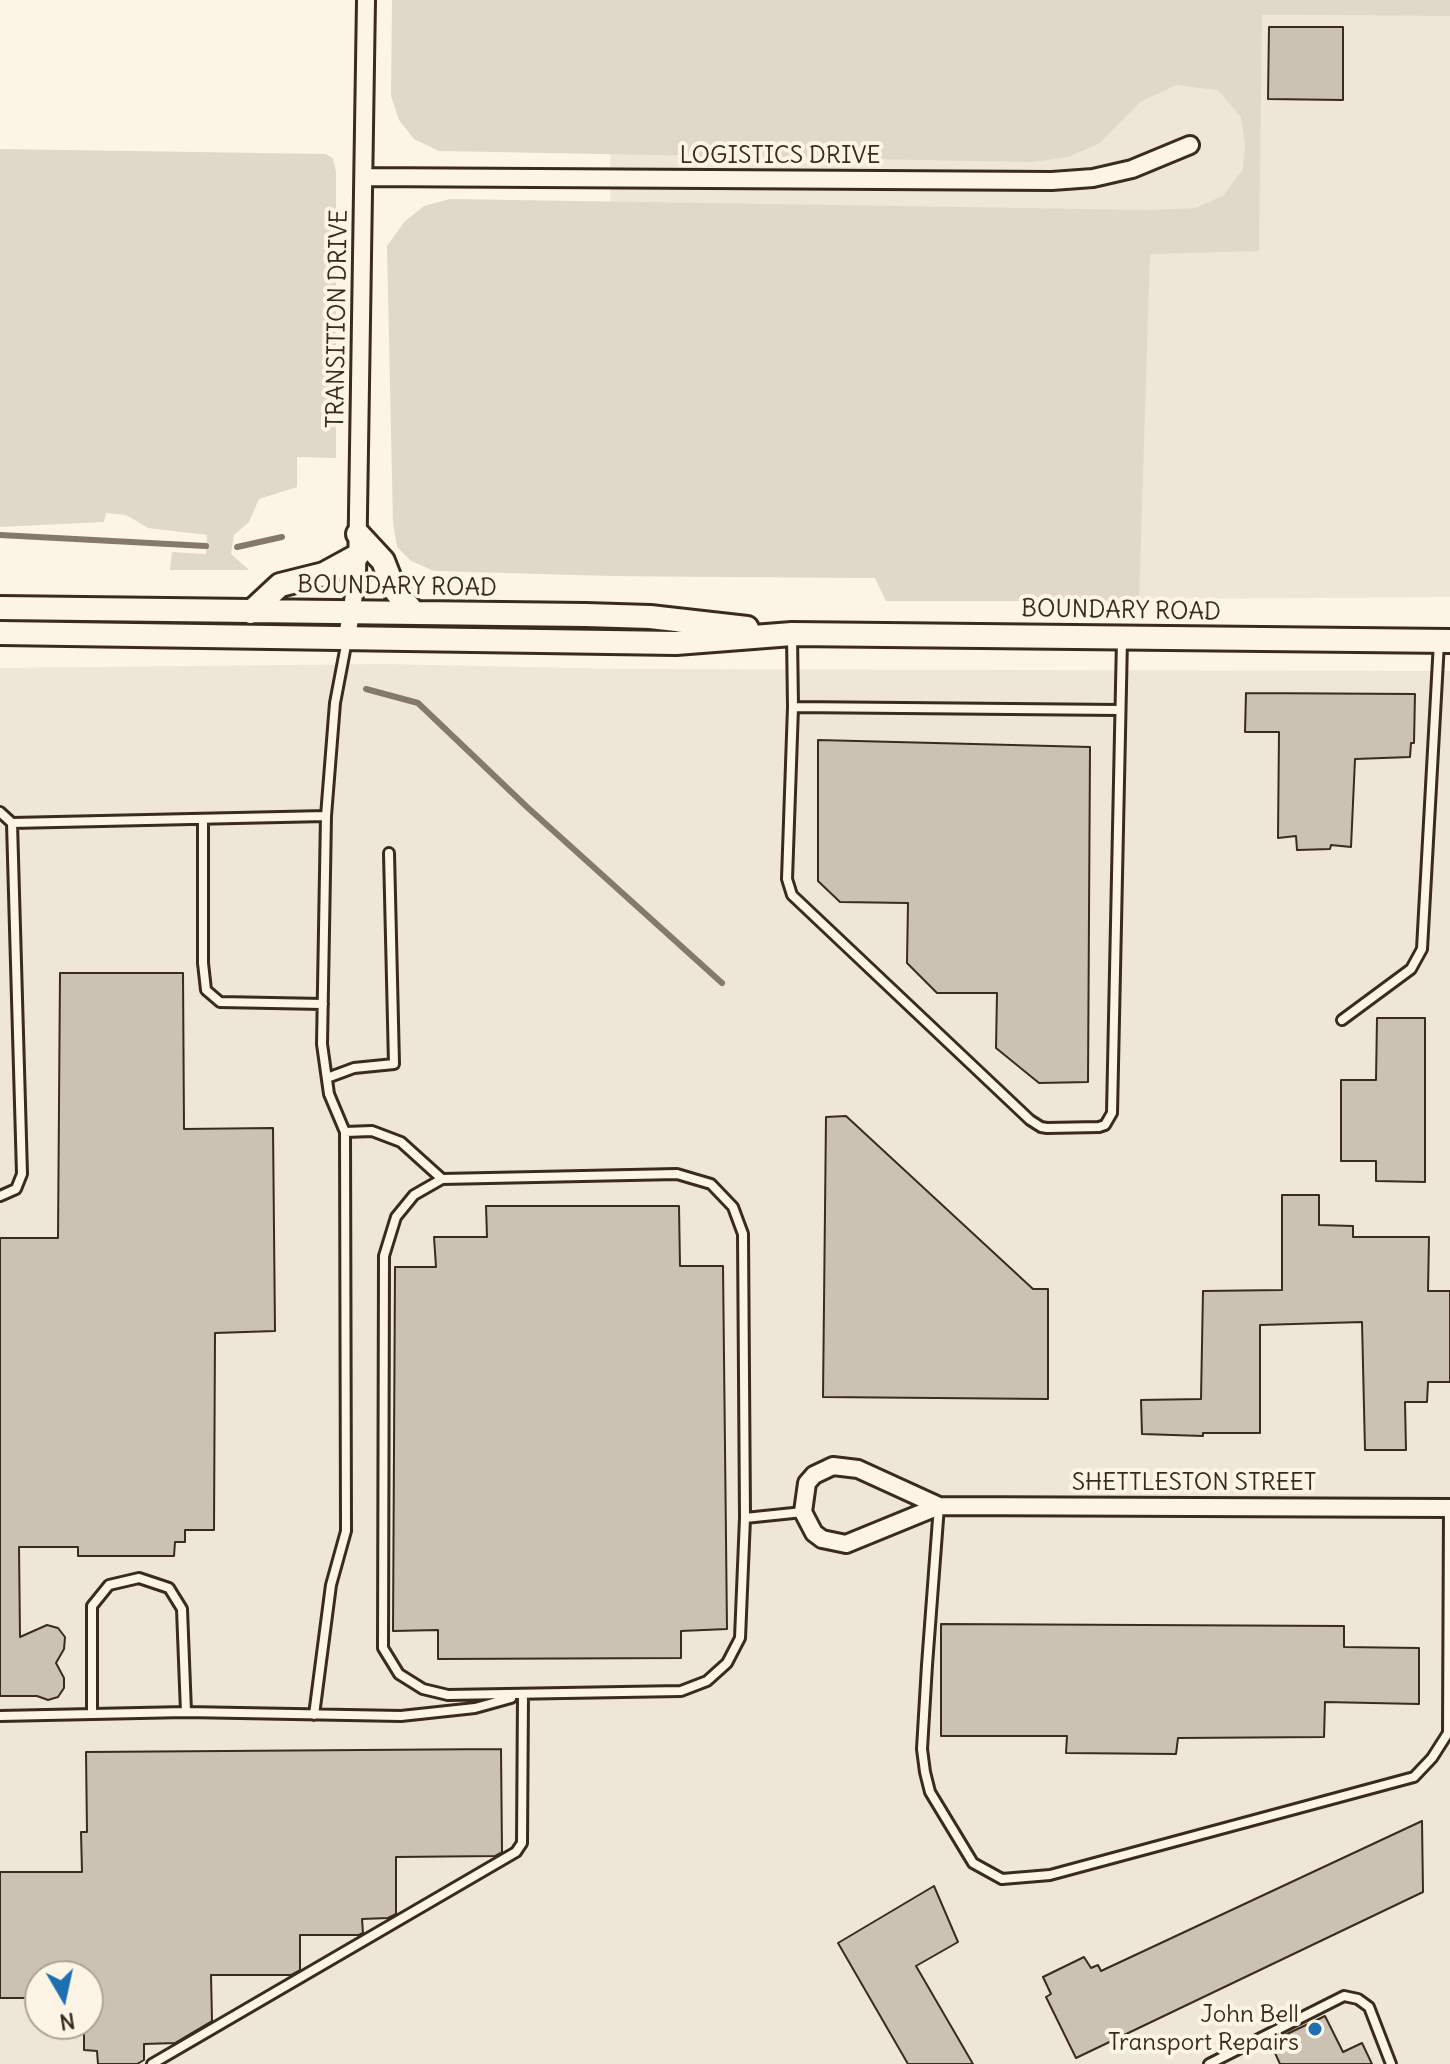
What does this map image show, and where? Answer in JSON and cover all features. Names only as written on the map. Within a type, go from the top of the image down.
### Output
[{"type":"main road","points":[[251,612],[280,585],[324,574],[358,545],[383,561],[394,589],[414,613]]},
{"type":"main road","name":"BOUNDARY ROAD","points":[[0,608],[650,617],[792,634]]},
{"type":"main road","name":"BOUNDARY ROAD","points":[[0,633],[676,643],[792,634],[1444,641]]},
{"type":"street","name":"TRANSITION DRIVE","points":[[347,637],[358,545],[366,0]]},
{"type":"street","name":"LOGISTICS DRIVE","points":[[364,177],[1052,181],[1093,178],[1132,169],[1190,145]]},
{"type":"street","name":"SHETTLESTON STREET","points":[[939,1506],[889,1481],[844,1465],[823,1469],[814,1475],[807,1483],[803,1497],[803,1512],[814,1533],[822,1539],[846,1544],[939,1506],[1450,1508]]},
{"type":"lane","points":[[792,634],[793,707],[787,879],[792,895],[1030,1120],[1047,1128],[1099,1127],[1105,1125],[1112,1113],[1122,637]]},
{"type":"lane","points":[[314,1715],[331,1585],[346,1531],[345,1132],[329,1094],[322,1044],[326,816],[335,703],[347,637]]},
{"type":"lane","points":[[1342,1020],[1411,969],[1422,949],[1444,641]]},
{"type":"lane","points":[[793,707],[1120,710]]},
{"type":"lane","points":[[0,812],[12,823],[326,816]]},
{"type":"lane","points":[[203,819],[203,963],[206,990],[220,1002],[323,1004]]},
{"type":"lane","points":[[0,1196],[16,1189],[22,1174],[12,823]]},
{"type":"lane","points":[[327,1078],[354,1068],[394,1064],[389,853]]},
{"type":"lane","points":[[345,1132],[372,1131],[401,1142],[442,1179]]},
{"type":"lane","points":[[677,1174],[711,1184],[733,1207],[743,1234],[745,1518],[740,1638],[727,1663],[707,1681],[681,1691],[448,1695],[423,1689],[399,1674],[383,1648],[384,1256],[396,1217],[414,1195],[442,1179],[677,1174]]},
{"type":"lane","points":[[939,1506],[922,1749],[925,1772],[930,1792],[973,1863],[1002,1879],[1050,1875],[1414,1777],[1432,1758],[1448,1733],[1450,1508]]},
{"type":"lane","points":[[745,1518],[803,1512]]},
{"type":"lane","points":[[92,1714],[92,1606],[109,1585],[139,1578],[169,1588],[182,1609],[186,1712]]},
{"type":"lane","points":[[0,1716],[186,1712],[401,1716],[475,1708],[523,1694]]},
{"type":"lane","points":[[152,2064],[516,1852],[522,1843],[523,1694]]},
{"type":"lane","points":[[1209,2064],[1344,1996],[1358,1999],[1369,2007],[1391,2064]]},
{"type":"shaded area","points":[[392,0],[1450,0],[1450,16],[1262,15],[1259,251],[1150,254],[1139,601],[886,601],[875,578],[434,571],[411,561],[397,547],[393,523],[387,246],[405,221],[424,206],[450,199],[1149,210],[1196,208],[1224,195],[1243,169],[1245,144],[1241,117],[1218,90],[1176,85],[1140,102],[1100,143],[1068,157],[1032,162],[439,151],[414,139],[399,120],[391,96]]},
{"type":"shaded area","points":[[1450,16],[1450,597],[886,601],[875,578],[611,576],[610,21]]},
{"type":"shaded area","points":[[0,149],[325,154],[333,158],[336,172],[336,458],[297,457],[297,487],[259,499],[249,522],[234,535],[231,554],[249,570],[170,570],[172,552],[206,554],[207,535],[148,528],[126,515],[106,513],[104,522],[0,527]]},
{"type":"shaded area","points":[[385,664],[622,669],[1450,671],[1450,2064],[0,2064],[0,668]]},
{"type":"building","points":[[1269,27],[1343,27],[1343,100],[1268,99]]},
{"type":"building","points":[[1246,693],[1415,694],[1414,743],[1411,743],[1410,757],[1355,759],[1351,847],[1331,845],[1330,849],[1297,850],[1296,836],[1278,838],[1279,732],[1245,732]]},
{"type":"building","points":[[818,740],[1090,747],[1088,1082],[1039,1083],[996,1048],[997,993],[937,993],[907,963],[908,903],[840,902],[818,881]]},
{"type":"building","points":[[60,973],[183,973],[184,1129],[273,1128],[275,1331],[215,1333],[214,1530],[185,1530],[185,1542],[175,1542],[174,1556],[78,1556],[78,1547],[19,1547],[20,1637],[47,1625],[58,1628],[65,1637],[64,1649],[56,1663],[64,1678],[64,1688],[58,1697],[48,1700],[37,1696],[0,1696],[0,1238],[58,1238]]},
{"type":"building","points":[[1377,1018],[1425,1018],[1425,1182],[1376,1181],[1376,1161],[1341,1161],[1341,1080],[1376,1080]]},
{"type":"building","points":[[846,1116],[1033,1289],[1048,1289],[1048,1399],[823,1397],[826,1117]]},
{"type":"building","points":[[1282,1195],[1319,1195],[1319,1225],[1353,1226],[1353,1237],[1429,1237],[1428,1291],[1450,1291],[1450,1382],[1428,1382],[1427,1402],[1405,1402],[1406,1450],[1365,1450],[1362,1322],[1260,1325],[1260,1433],[1203,1433],[1203,1436],[1142,1434],[1141,1400],[1201,1399],[1203,1291],[1282,1290]]},
{"type":"building","points":[[486,1206],[679,1206],[680,1266],[723,1266],[727,1629],[681,1631],[681,1658],[438,1659],[438,1630],[393,1631],[395,1267],[436,1267],[434,1237],[487,1237]]},
{"type":"building","points":[[941,1624],[1344,1626],[1344,1647],[1419,1648],[1419,1704],[1325,1702],[1324,1737],[1178,1738],[1176,1754],[1066,1753],[1067,1736],[941,1736]]},
{"type":"building","points":[[501,1749],[502,1852],[495,1856],[396,1857],[396,1914],[388,1918],[362,1919],[363,1933],[359,1935],[300,1935],[300,1970],[291,1975],[211,1975],[212,2021],[175,2043],[144,2044],[144,2060],[137,2064],[98,2064],[97,2051],[84,2050],[84,2040],[104,2040],[104,1960],[24,1960],[24,1998],[0,1998],[0,1872],[82,1872],[81,1832],[87,1832],[86,1752]]},
{"type":"building","points":[[1422,1821],[1423,1892],[1076,2058],[1046,1997],[1051,1994],[1043,1977],[1084,1957],[1091,1968],[1098,1965],[1101,1971]]},
{"type":"building","points":[[934,1886],[958,1942],[916,1966],[973,2064],[908,2064],[838,1943]]},
{"type":"building","name":"John Bell Transport Repairs","points":[[1325,2016],[1343,2052],[1362,2043],[1372,2064],[1280,2064],[1270,2042]]},
{"type":"waterway","points":[[0,535],[206,546]]},
{"type":"waterway","points":[[237,547],[282,537]]},
{"type":"waterway","points":[[366,689],[418,703],[527,807],[722,983]]},
{"type":"place","name":"John Bell Transport Repairs","points":[[1315,2029]]}]
